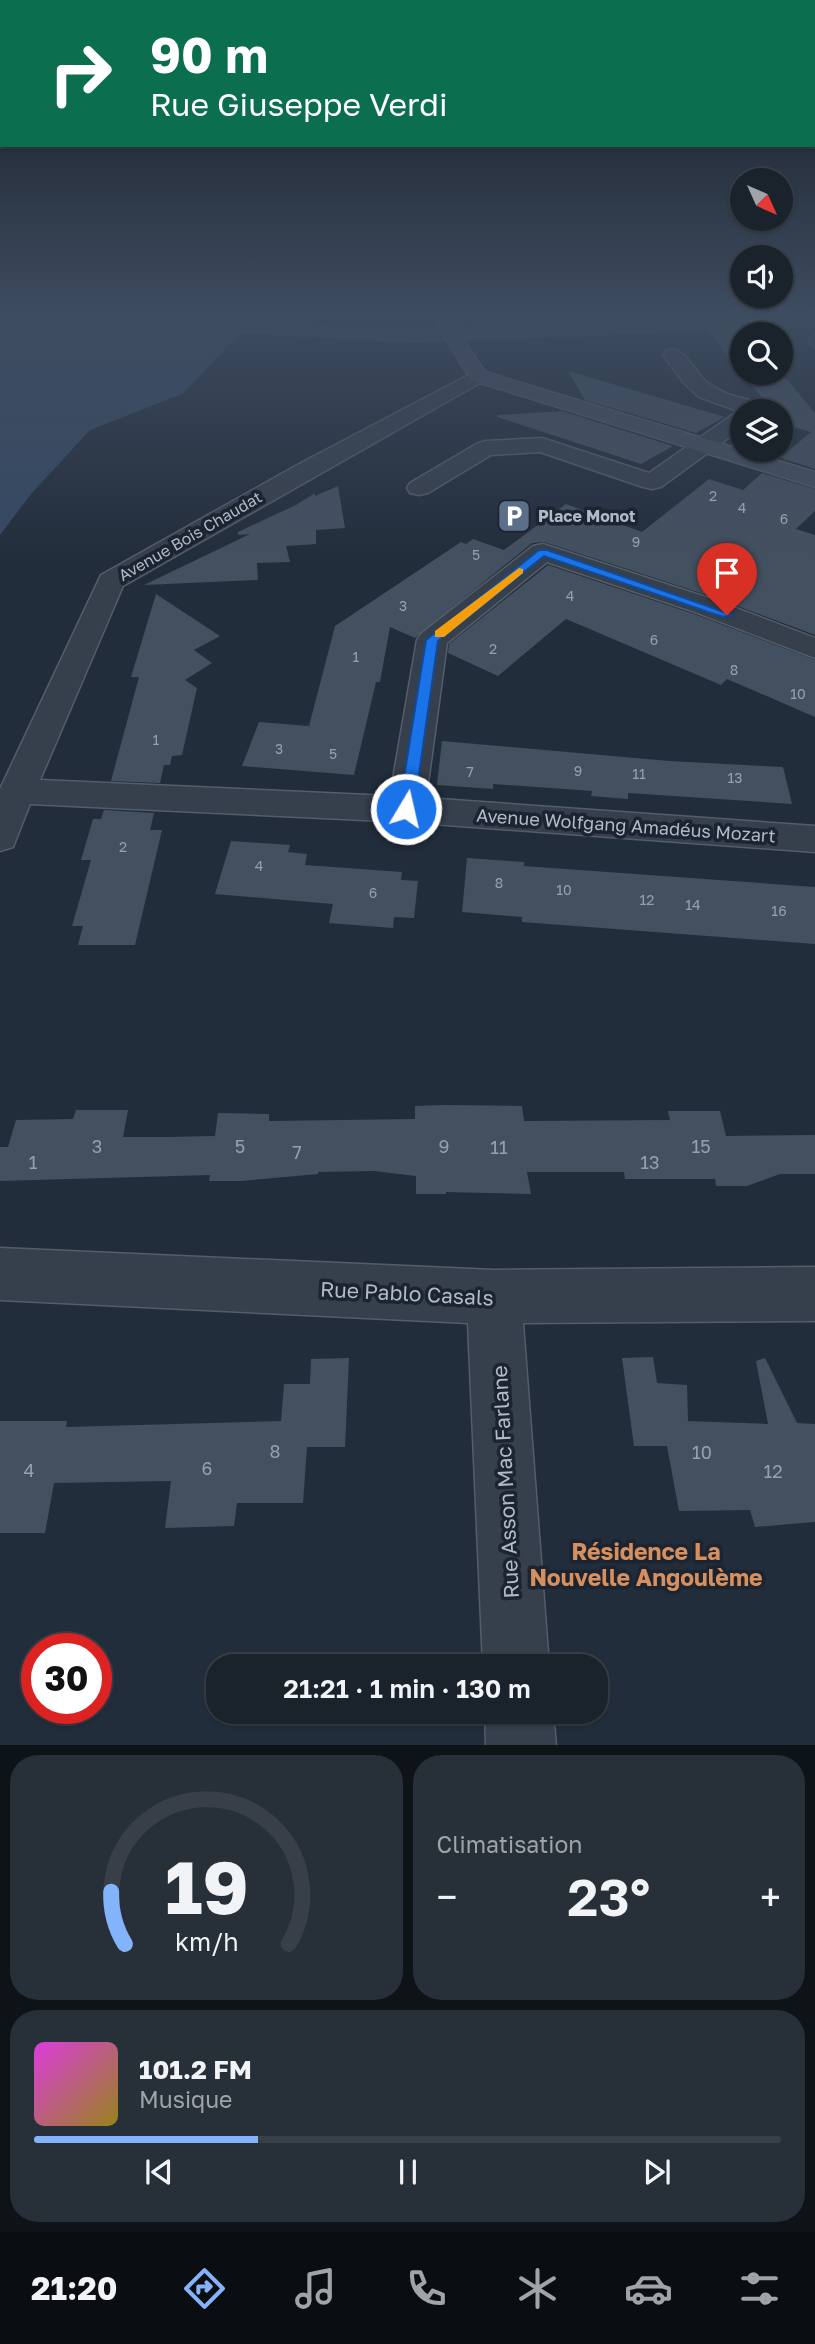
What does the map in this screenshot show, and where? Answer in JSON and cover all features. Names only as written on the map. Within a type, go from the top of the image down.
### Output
[{"type":"street","name":"Avenue Bois Chaudat","points":[[0,838],[17,791],[111,581],[442,395]]},
{"type":"street","points":[[540,395],[815,480]]},
{"type":"street","points":[[711,395],[730,401]]},
{"type":"street","points":[[419,488],[486,448],[542,445],[652,482],[730,425]]},
{"type":"street","points":[[406,809],[432,640],[543,552],[705,606],[815,649]]},
{"type":"street","name":"Avenue Wolfgang Amadéus Mozart","points":[[17,791],[406,809],[815,839]]},
{"type":"street","name":"Rue Pablo Casals","points":[[0,1274],[494,1297],[815,1294]]},
{"type":"street","name":"Rue Asson Mac Farlane","points":[[494,1297],[515,1654]]},
{"type":"street","points":[[520,1724],[521,1745]]},
{"type":"water","points":[[0,395],[178,395],[90,430],[31,494],[0,535]]},
{"type":"building","points":[[582,395],[651,395],[725,417],[696,433],[585,400]]},
{"type":"building","points":[[760,395],[800,395],[815,413],[815,469],[793,462],[793,447],[811,432],[793,427],[793,399],[763,399]]},
{"type":"building","points":[[562,411],[673,446],[641,464],[497,417]]},
{"type":"building","points":[[762,473],[815,489],[815,511],[796,529],[815,535],[815,635],[716,598],[544,542],[532,543],[415,638],[390,627],[380,682],[376,682],[354,775],[242,766],[259,722],[309,726],[335,626],[461,542],[466,544],[473,539],[504,550],[566,504],[642,532],[709,479],[743,490]]},
{"type":"building","points":[[338,486],[345,528],[316,530],[316,544],[286,546],[290,562],[257,563],[258,580],[144,585],[250,534],[238,535],[238,532],[296,505],[315,493],[315,496]]},
{"type":"building","points":[[548,565],[694,614],[815,660],[815,717],[727,679],[721,685],[566,619],[498,676],[448,653],[449,644]]},
{"type":"building","points":[[156,594],[220,636],[194,650],[212,663],[185,680],[197,688],[182,755],[172,756],[170,765],[164,765],[160,783],[111,781],[139,677],[131,677]]},
{"type":"building","points":[[442,741],[669,761],[783,767],[792,804],[628,793],[628,799],[591,796],[592,791],[493,784],[493,789],[437,785]]},
{"type":"building","points":[[104,810],[154,813],[150,830],[162,830],[135,945],[78,945],[83,926],[72,926],[91,860],[81,860],[93,819],[101,819]]},
{"type":"building","points":[[231,841],[290,845],[288,852],[307,854],[305,865],[402,872],[401,880],[418,881],[414,918],[394,917],[393,928],[329,923],[333,904],[215,894]]},
{"type":"building","points":[[467,858],[524,862],[524,866],[815,887],[815,944],[522,922],[522,917],[462,912]]},
{"type":"building","points":[[415,1106],[522,1106],[524,1121],[670,1120],[668,1111],[720,1111],[726,1136],[815,1135],[815,1174],[780,1174],[747,1186],[716,1186],[715,1179],[625,1179],[624,1172],[527,1172],[531,1194],[416,1194],[416,1176],[374,1171],[318,1172],[241,1181],[209,1181],[210,1175],[0,1181],[0,1147],[8,1147],[16,1120],[73,1119],[76,1110],[128,1110],[123,1137],[215,1136],[218,1113],[269,1114],[269,1121],[415,1119]]},
{"type":"building","points":[[653,1357],[657,1383],[687,1385],[688,1421],[768,1424],[756,1361],[765,1358],[797,1423],[815,1424],[815,1522],[755,1527],[750,1510],[679,1511],[667,1446],[634,1446],[622,1358]]},
{"type":"building","points":[[349,1358],[345,1447],[307,1447],[303,1503],[237,1503],[234,1526],[165,1528],[171,1481],[54,1483],[45,1533],[0,1533],[0,1421],[67,1421],[66,1427],[281,1421],[284,1384],[310,1384],[311,1359]]},
{"type":"slow traffic","points":[[439,634],[519,571]]},
{"type":"place","name":"Place Monot","points":[[514,516]]},
{"type":"district","name":"Résidence La Nouvelle Angoulème","points":[[646,1564]]},
{"type":"route","points":[[406,809],[432,640],[543,552],[727,615]]}]
